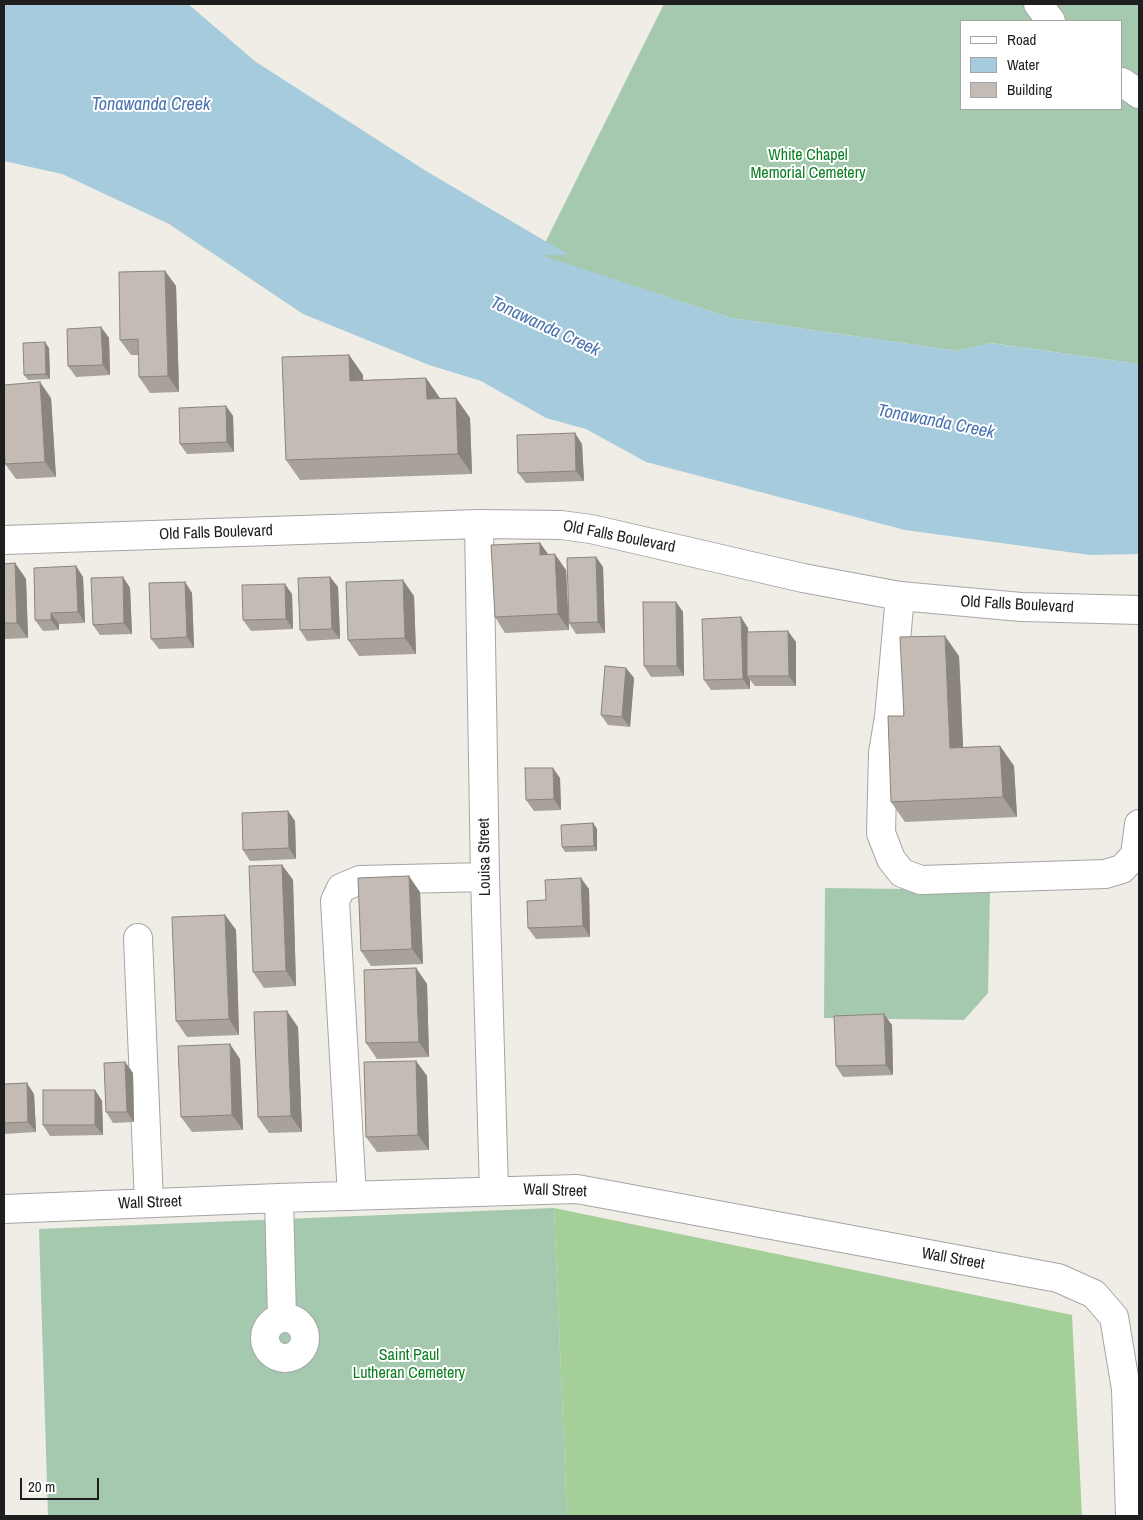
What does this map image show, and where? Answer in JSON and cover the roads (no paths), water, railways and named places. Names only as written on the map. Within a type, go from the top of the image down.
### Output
[{"type":"street","points":[[1038,4],[1050,20]]},
{"type":"street","points":[[1123,83],[1139,94]]},
{"type":"street","name":"Old Falls Boulevard","points":[[4,540],[480,524],[561,524],[591,529],[803,578],[900,596],[1021,607],[1139,610]]},
{"type":"street","name":"Louisa Street","points":[[480,524],[485,877],[494,1191]]},
{"type":"street","points":[[900,596],[889,717],[883,753],[881,834],[891,859],[902,873],[920,880],[1105,874],[1122,869],[1135,855],[1139,824]]},
{"type":"street","points":[[352,1196],[335,901],[341,888],[360,880],[485,877]]},
{"type":"street","points":[[138,938],[149,1203]]},
{"type":"street","name":"Wall Street","points":[[4,1209],[577,1189],[1058,1278],[1094,1294],[1114,1317],[1126,1389],[1130,1516]]},
{"type":"street","points":[[279,1198],[282,1318]]},
{"type":"water","name":"Tonawanda Creek","points":[[4,4],[188,4],[256,62],[426,171],[569,255],[541,255],[731,318],[957,351],[990,343],[1139,364],[1139,554],[1090,555],[905,530],[646,462],[586,429],[546,418],[481,381],[429,365],[303,314],[169,224],[62,174],[4,161]]},
{"type":"park label","name":"White Chapel Memorial Cemetery","points":[[808,165]]},
{"type":"park label","name":"Saint Paul Lutheran Cemetery","points":[[409,1365]]}]
